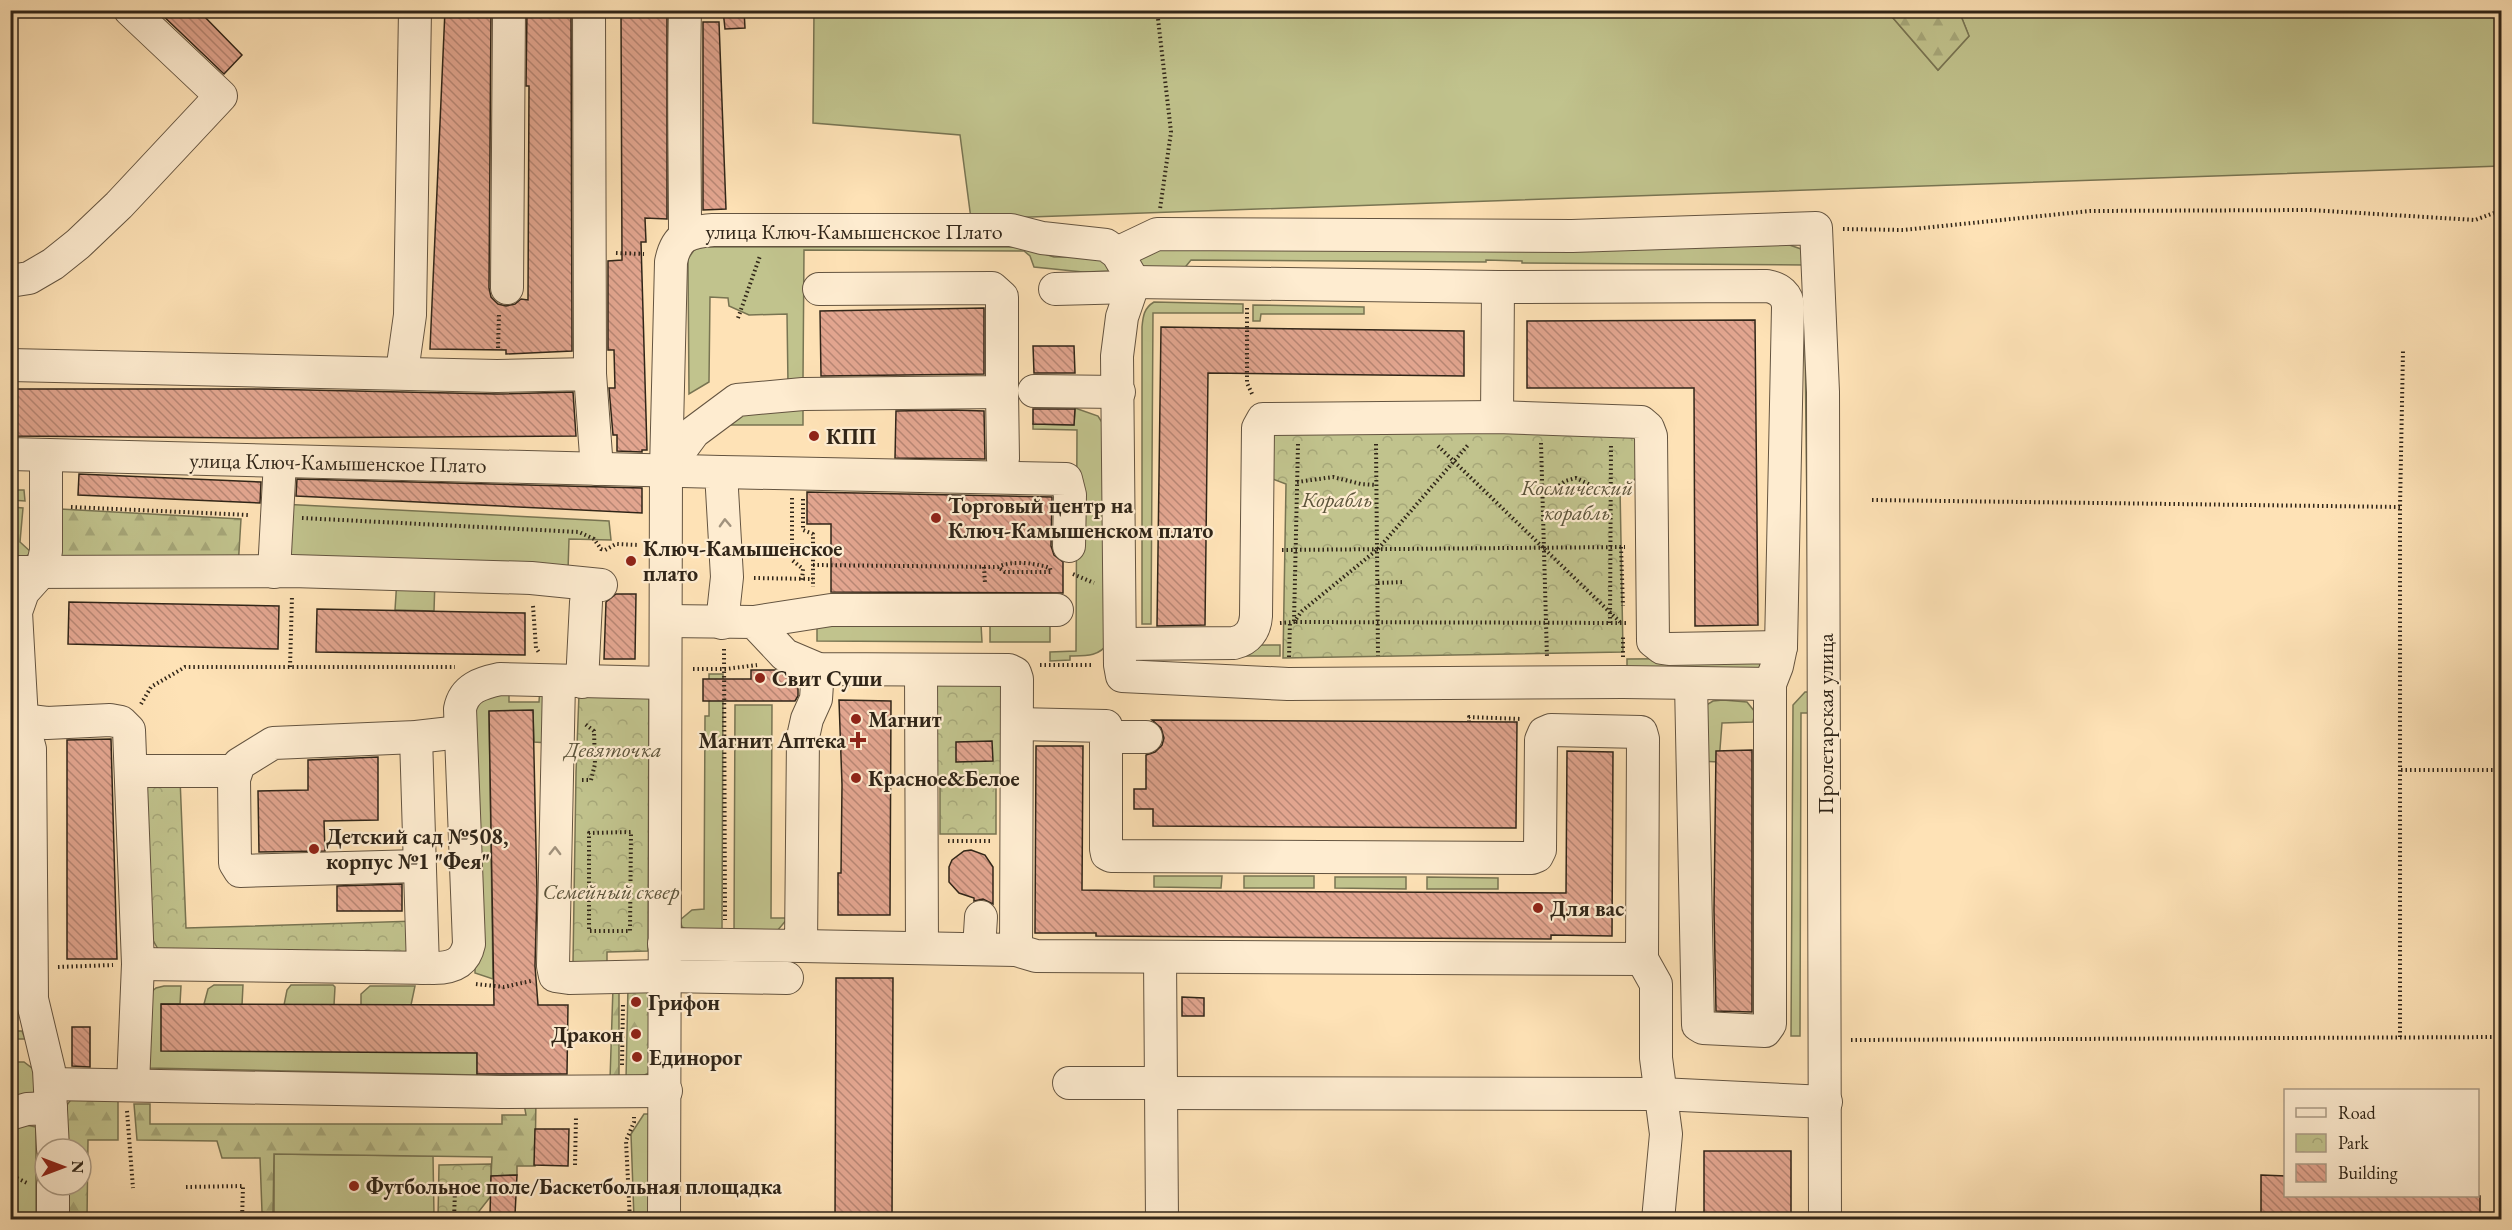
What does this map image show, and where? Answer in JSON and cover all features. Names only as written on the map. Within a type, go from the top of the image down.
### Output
[{"type":"street","points":[[10,281],[29,278],[53,264],[78,244],[127,197],[221,96],[130,10]]},
{"type":"street","points":[[402,372],[410,315],[415,10]]},
{"type":"street","points":[[507,288],[509,10]]},
{"type":"street","points":[[589,10],[590,374],[597,469]]},
{"type":"street","points":[[664,1220],[666,1091],[664,944],[676,676],[666,621],[666,470],[679,245],[686,184],[683,79],[685,10]]},
{"type":"street","points":[[1770,684],[1548,682],[1288,684],[1124,677],[1121,673],[1117,356],[1122,317],[1133,285],[1117,253],[1157,234],[1572,236],[1816,228]]},
{"type":"street","name":"Пролетарская улица","points":[[1816,228],[1823,392],[1825,1220]]},
{"type":"street","name":"улица Ключ-Камышенское Плато","points":[[679,245],[695,231],[713,230],[1011,230],[1042,237],[1106,245],[1117,253]]},
{"type":"street","points":[[1055,289],[1133,285],[1247,284],[1498,287],[1767,286],[1777,288],[1785,296],[1788,307],[1781,647],[1778,666],[1770,684],[1770,1024],[1768,1030],[1703,1028],[1698,1025],[1692,683]]},
{"type":"street","points":[[1497,417],[1498,287]]},
{"type":"street","points":[[819,289],[992,288],[1002,297],[1003,459]]},
{"type":"street","points":[[10,365],[402,372],[497,376],[590,374]]},
{"type":"street","points":[[1034,391],[1119,392]]},
{"type":"street","points":[[666,470],[694,432],[737,400],[803,394],[1002,392]]},
{"type":"street","points":[[1121,654],[1234,643],[1246,638],[1256,624],[1258,428],[1263,419],[1376,417],[1637,420],[1645,424],[1651,436],[1653,549],[1632,623],[1665,649],[1781,647]]},
{"type":"street","name":"улица Ключ-Камышенское Плато","points":[[10,454],[1066,479],[1070,495],[1065,564]]},
{"type":"street","points":[[46,455],[46,551],[26,572],[24,592],[16,612],[21,720],[30,748],[21,827],[33,968],[21,1001],[51,1096],[53,1137]]},
{"type":"street","points":[[280,461],[283,572]]},
{"type":"street","points":[[722,472],[727,577],[722,623]]},
{"type":"street","points":[[26,572],[283,572],[531,578],[593,593],[570,682],[555,891],[554,974],[569,978],[664,976],[786,978]]},
{"type":"street","points":[[666,621],[754,622],[831,610],[1057,610]]},
{"type":"street","points":[[754,622],[785,655],[818,669],[1009,670],[1015,673],[1017,679],[1016,950]]},
{"type":"street","points":[[801,946],[803,737],[807,719],[816,699],[818,669]]},
{"type":"street","points":[[921,670],[922,948]]},
{"type":"street","points":[[138,964],[437,967],[464,958],[469,944],[460,732],[462,701],[470,690],[485,682],[500,679],[570,682],[676,676]]},
{"type":"street","points":[[21,720],[47,723],[110,720],[121,723],[130,732],[138,964],[133,1084]]},
{"type":"street","points":[[1017,724],[1102,724],[1107,729],[1106,849],[1107,854],[1111,856],[1532,858],[1537,856],[1540,850],[1541,740],[1544,733],[1551,730],[1641,732],[1643,739],[1642,959],[1656,984],[1656,1058],[1666,1134],[1658,1220]]},
{"type":"street","points":[[419,866],[240,871],[235,863],[234,779],[236,771],[239,764],[273,743],[416,737],[460,732]]},
{"type":"street","points":[[416,737],[419,866],[437,967]]},
{"type":"street","points":[[1106,737],[1146,737]]},
{"type":"street","points":[[131,771],[236,771]]},
{"type":"street","points":[[979,949],[981,916]]},
{"type":"street","points":[[664,944],[1016,950],[1036,956],[1642,959]]},
{"type":"street","points":[[1160,957],[1162,1220]]},
{"type":"street","points":[[1069,1083],[1161,1088],[1660,1094],[1826,1102]]},
{"type":"street","points":[[10,1114],[27,1109],[51,1096],[133,1084],[577,1093],[666,1091]]},
{"type":"street","points":[[53,1197],[53,1220]]},
{"type":"path","points":[[1157,10],[1171,132],[1157,234]]},
{"type":"path","points":[[1816,228],[1903,230],[2090,211],[2310,210],[2475,220],[2502,210]]},
{"type":"path","points":[[590,253],[679,245]]},
{"type":"path","points":[[738,318],[761,254]]},
{"type":"path","points":[[1247,284],[1247,383],[1263,419]]},
{"type":"path","points":[[497,376],[500,300],[507,288]]},
{"type":"path","points":[[2400,1037],[2400,507],[2403,351]]},
{"type":"path","points":[[1376,417],[1379,684]]},
{"type":"path","points":[[1421,417],[1426,432],[1543,549],[1610,612],[1632,623]]},
{"type":"path","points":[[1292,622],[1302,611],[1378,549],[1485,425],[1497,417]]},
{"type":"path","points":[[1542,418],[1543,549],[1548,682]]},
{"type":"path","points":[[1290,651],[1299,438]]},
{"type":"path","points":[[1606,440],[1611,445],[1610,623]]},
{"type":"path","points":[[727,577],[813,579],[813,534],[803,530],[803,507],[797,474]]},
{"type":"path","points":[[797,474],[792,507],[792,560],[803,569],[802,580]]},
{"type":"path","points":[[1297,482],[1333,477],[1376,485]]},
{"type":"path","points":[[1542,489],[1556,489],[1564,481],[1576,478],[1597,488],[1611,490]]},
{"type":"path","points":[[1872,500],[2400,507]]},
{"type":"path","points":[[70,507],[260,516]]},
{"type":"path","points":[[792,507],[803,507]]},
{"type":"path","points":[[295,518],[579,532],[594,539],[601,549],[605,550],[616,544],[647,545]]},
{"type":"path","points":[[792,527],[803,527]]},
{"type":"path","points":[[1257,551],[1621,547],[1653,549]]},
{"type":"path","points":[[1621,547],[1632,623],[1623,656]]},
{"type":"path","points":[[813,565],[998,567],[1005,563],[1042,565],[1050,568],[1051,572]]},
{"type":"path","points":[[998,567],[1005,572],[1051,572],[1065,564],[1076,575],[1121,598]]},
{"type":"path","points":[[283,572],[290,667]]},
{"type":"path","points":[[531,578],[536,648],[570,682]]},
{"type":"path","points":[[1378,583],[1405,582]]},
{"type":"path","points":[[1256,624],[1292,622],[1632,623]]},
{"type":"path","points":[[722,623],[726,669],[725,945]]},
{"type":"path","points":[[1015,673],[1024,664],[1121,654]]},
{"type":"path","points":[[676,676],[753,666],[785,655]]},
{"type":"path","points":[[127,727],[151,687],[185,667],[455,667],[470,690]]},
{"type":"path","points":[[1469,722],[1469,717],[1538,719],[1544,733]]},
{"type":"path","points":[[2401,770],[2502,770]]},
{"type":"path","points":[[631,832],[630,931],[589,931],[589,891],[589,833],[631,832]]},
{"type":"path","points":[[922,841],[1016,841]]},
{"type":"path","points":[[555,891],[589,891]]},
{"type":"path","points":[[33,968],[138,964]]},
{"type":"path","points":[[437,967],[471,983],[504,987],[554,974]]},
{"type":"path","points":[[623,977],[627,1092],[634,1122],[626,1141],[630,1220]]},
{"type":"path","points":[[1826,1040],[2502,1037]]},
{"type":"path","points":[[575,1165],[577,1093]]},
{"type":"path","points":[[129,1122],[133,1188]]},
{"type":"path","points":[[10,1175],[10,1212]]},
{"type":"path","points":[[186,1187],[243,1186],[242,1220]]},
{"type":"path","points":[[454,1220],[455,1191]]},
{"type":"green space","points":[[814,11],[1887,11],[1938,70],[1969,36],[1959,11],[2501,11],[2501,166],[971,219],[960,135],[813,123]]},
{"type":"green space","points":[[1887,11],[1959,11],[1969,36],[1938,70]]},
{"type":"green space","points":[[1781,242],[1801,249],[1812,260],[1809,678],[1804,265],[1522,263],[1522,261],[1486,260],[1486,262],[1191,260],[1178,276],[1149,277],[1134,251],[1178,247]]},
{"type":"green space","points":[[703,247],[1022,247],[1054,257],[1104,257],[1113,271],[1083,272],[1034,267],[1030,256],[1024,251],[804,250],[803,380],[788,384],[787,314],[749,315],[729,306],[728,298],[710,297],[709,382],[689,394],[688,259],[694,250]]},
{"type":"green space","points":[[1154,302],[1243,304],[1243,313],[1153,313],[1151,624],[1142,624],[1142,327],[1145,313]]},
{"type":"green space","points":[[1253,305],[1364,307],[1364,314],[1261,314],[1260,321],[1253,321]]},
{"type":"green space","points":[[803,402],[803,425],[720,425],[735,410]]},
{"type":"green space","points":[[1075,408],[1098,416],[1108,432],[1109,642],[1101,651],[1092,655],[1070,656],[1070,660],[1050,661],[1050,652],[1076,651],[1077,430],[1033,429],[1033,424],[1074,425]]},
{"type":"green space","points":[[1634,429],[1645,469],[1632,482],[1620,487],[1623,652],[1283,658],[1286,484],[1270,478],[1269,431]]},
{"type":"green space","points":[[10,490],[24,490],[25,501],[11,500]]},
{"type":"green space","points":[[281,504],[609,521],[611,540],[569,539],[568,571],[278,562]]},
{"type":"green space","points":[[11,507],[23,508],[20,542],[32,553],[11,564]]},
{"type":"green space","points":[[60,509],[241,519],[238,568],[60,559]]},
{"type":"green space","points":[[397,579],[435,580],[434,611],[395,610]]},
{"type":"green space","points":[[981,624],[982,642],[817,641],[817,626]]},
{"type":"green space","points":[[990,625],[1050,626],[1050,642],[990,642]]},
{"type":"green space","points":[[1280,645],[1280,656],[1145,656],[1141,646]]},
{"type":"green space","points":[[1764,658],[1762,669],[1627,669],[1627,659]]},
{"type":"green space","points":[[709,674],[723,674],[722,932],[692,932],[682,927],[680,920],[692,910],[704,909],[705,716],[709,716]]},
{"type":"green space","points":[[939,680],[999,680],[1005,689],[1003,786],[996,786],[996,834],[940,834],[940,781],[932,780],[932,688]]},
{"type":"green space","points":[[509,687],[509,702],[539,702],[540,687],[546,688],[548,743],[534,742],[533,711],[489,712],[493,979],[475,973],[474,704]]},
{"type":"green space","points":[[649,687],[648,951],[607,952],[607,964],[573,963],[579,694]]},
{"type":"green space","points":[[1805,692],[1824,692],[1824,713],[1801,713],[1800,1036],[1791,1036],[1793,705]]},
{"type":"green space","points":[[1713,701],[1747,702],[1755,712],[1753,722],[1722,723],[1719,762],[1698,761],[1703,707]]},
{"type":"green space","points":[[735,705],[772,705],[771,918],[788,918],[777,931],[734,932]]},
{"type":"green space","points":[[10,743],[18,745],[15,805],[11,802]]},
{"type":"green space","points":[[180,778],[186,928],[417,921],[419,954],[158,949],[150,935],[145,781]]},
{"type":"green space","points":[[1154,876],[1222,876],[1221,888],[1154,887]]},
{"type":"green space","points":[[1244,876],[1314,876],[1314,888],[1244,888]]},
{"type":"green space","points":[[1335,877],[1406,877],[1406,889],[1335,888]]},
{"type":"green space","points":[[1427,877],[1498,878],[1498,889],[1427,889]]},
{"type":"green space","points":[[214,985],[243,985],[242,1005],[204,1004],[208,989]]},
{"type":"green space","points":[[291,985],[333,985],[335,987],[334,1005],[284,1005],[287,990]]},
{"type":"green space","points":[[164,986],[181,986],[180,1004],[161,1004],[477,1052],[477,1075],[148,1068],[150,993]]},
{"type":"green space","points":[[370,986],[415,986],[411,1005],[361,1005],[361,994]]},
{"type":"green space","points":[[619,986],[619,1080],[610,1080],[613,987]]},
{"type":"green space","points":[[628,986],[642,989],[650,998],[653,1029],[651,1072],[636,1079],[626,1080]]},
{"type":"green space","points":[[10,1031],[22,1031],[25,1039],[17,1039],[17,1062],[24,1062],[37,1072],[40,1099],[11,1105]]},
{"type":"green space","points":[[118,1096],[118,1140],[67,1137],[67,1105],[72,1098]]},
{"type":"green space","points":[[523,1098],[536,1098],[535,1166],[517,1166],[517,1175],[491,1176],[492,1157],[274,1154],[273,1215],[262,1212],[260,1158],[222,1158],[217,1141],[137,1140],[134,1104],[150,1104],[150,1124],[502,1124],[502,1115],[526,1115]]},
{"type":"green space","points":[[644,1114],[649,1114],[652,1207],[643,1219],[634,1219],[631,1134]]},
{"type":"green space","points":[[21,1124],[36,1127],[36,1137],[33,1137],[33,1197],[36,1197],[36,1219],[12,1219],[13,1172],[11,1171],[10,1125]]},
{"type":"green space","name":"Футбольное поле/Баскетбольная площадка","points":[[274,1154],[433,1156],[434,1216],[274,1215]]},
{"type":"green space","points":[[491,1164],[491,1196],[473,1219],[438,1218],[439,1165]]},
{"type":"green space","points":[[67,1197],[87,1197],[87,1219],[66,1220]]},
{"type":"building","points":[[157,10],[198,10],[242,55],[224,74]]},
{"type":"building","points":[[445,10],[491,10],[489,288],[491,297],[498,304],[506,306],[515,304],[521,299],[528,300],[527,10],[571,10],[572,351],[506,354],[506,350],[430,349]]},
{"type":"building","points":[[621,10],[667,10],[667,219],[645,218],[646,242],[641,242],[647,450],[642,450],[642,452],[617,451],[617,435],[613,435],[609,388],[615,388],[614,350],[608,350],[608,261],[622,260]]},
{"type":"building","points":[[723,10],[744,10],[745,28],[725,29]]},
{"type":"building","points":[[703,22],[719,22],[726,209],[703,210]]},
{"type":"building","points":[[984,308],[984,374],[821,376],[820,311]]},
{"type":"building","points":[[1755,320],[1758,625],[1695,626],[1694,388],[1527,388],[1527,321]]},
{"type":"building","points":[[1161,327],[1464,331],[1464,376],[1208,373],[1205,625],[1157,626]]},
{"type":"building","points":[[1033,346],[1074,346],[1075,373],[1034,373]]},
{"type":"building","points":[[10,389],[260,389],[497,394],[573,392],[576,436],[261,438],[10,436]]},
{"type":"building","points":[[1033,409],[1075,409],[1074,425],[1033,424]]},
{"type":"building","points":[[896,411],[984,411],[985,459],[895,458]]},
{"type":"building","points":[[79,474],[261,482],[260,503],[78,495]]},
{"type":"building","points":[[297,479],[642,488],[642,513],[296,496]]},
{"type":"building","points":[[807,492],[1052,497],[1051,546],[1054,555],[1063,562],[1063,593],[831,592],[831,524],[807,524]]},
{"type":"building","points":[[616,594],[636,594],[635,659],[604,659],[606,602]]},
{"type":"building","points":[[69,602],[279,606],[278,649],[68,644]]},
{"type":"building","points":[[317,609],[525,613],[525,655],[316,652]]},
{"type":"building","points":[[751,670],[776,670],[798,680],[798,696],[795,701],[703,701],[703,679],[751,679]]},
{"type":"building","points":[[839,700],[891,701],[890,915],[838,915],[842,785]]},
{"type":"building","points":[[533,710],[537,893],[535,966],[538,1005],[568,1005],[567,1074],[477,1074],[477,1053],[161,1051],[161,1004],[494,1005],[489,711]]},
{"type":"building","points":[[1152,720],[1517,722],[1516,828],[1153,826],[1153,809],[1134,809],[1134,789],[1146,789],[1146,755],[1155,752],[1162,745],[1164,738],[1161,728]]},
{"type":"building","points":[[111,739],[117,959],[67,959],[67,740]]},
{"type":"building","points":[[992,741],[993,761],[956,762],[956,742]]},
{"type":"building","points":[[1036,746],[1083,746],[1082,890],[1142,891],[1566,893],[1567,751],[1613,752],[1612,936],[1551,935],[1551,939],[1096,936],[1096,933],[1035,933]]},
{"type":"building","points":[[1752,750],[1752,1012],[1716,1011],[1714,910],[1716,751]]},
{"type":"building","name":"Детский сад №508, корпус №1 \"Фея\"","points":[[378,757],[378,820],[324,821],[325,851],[259,852],[258,791],[308,790],[308,760]]},
{"type":"building","points":[[971,850],[985,855],[993,867],[993,904],[983,899],[974,901],[974,898],[959,893],[949,882],[949,867],[952,860],[964,851]]},
{"type":"building","points":[[402,884],[402,911],[337,911],[337,886]]},
{"type":"building","points":[[836,978],[893,978],[892,1220],[835,1220]]},
{"type":"building","points":[[1182,997],[1204,998],[1204,1016],[1182,1016]]},
{"type":"building","points":[[72,1027],[90,1027],[90,1067],[72,1066]]},
{"type":"building","points":[[535,1129],[569,1129],[568,1166],[534,1165]]},
{"type":"building","points":[[1704,1151],[1791,1151],[1791,1220],[1704,1220]]},
{"type":"building","points":[[517,1175],[515,1215],[490,1215],[491,1176]]},
{"type":"building","points":[[2261,1175],[2284,1176],[2284,1197],[2480,1196],[2480,1220],[2261,1220]]},
{"type":"place","name":"КПП","points":[[814,436]]},
{"type":"place","name":"Торговый центр на Ключ-Камышенском плато","points":[[936,518]]},
{"type":"place","name":"Ключ-Камышенское плато","points":[[631,561]]},
{"type":"place","name":"Свит Суши","points":[[760,678]]},
{"type":"place","name":"Магнит","points":[[856,719]]},
{"type":"place","name":"Магнит Аптека","points":[[858,740]]},
{"type":"place","name":"Красное&Белое","points":[[856,778]]},
{"type":"place","name":"Детский сад №508, корпус №1 \"Фея\"","points":[[314,849]]},
{"type":"place","name":"Для вас","points":[[1538,908]]},
{"type":"place","name":"Грифон","points":[[636,1002]]},
{"type":"place","name":"Дракон","points":[[636,1034]]},
{"type":"place","name":"Единорог","points":[[637,1057]]},
{"type":"place","name":"Футбольное поле/Баскетбольная площадка","points":[[354,1186]]},
{"type":"park label","name":"Корабль","points":[[1337,499]]},
{"type":"park label","name":"Космический корабль","points":[[1577,500]]},
{"type":"park label","name":"Девяточка","points":[[613,749]]},
{"type":"park label","name":"Семейный сквер","points":[[611,891]]}]
